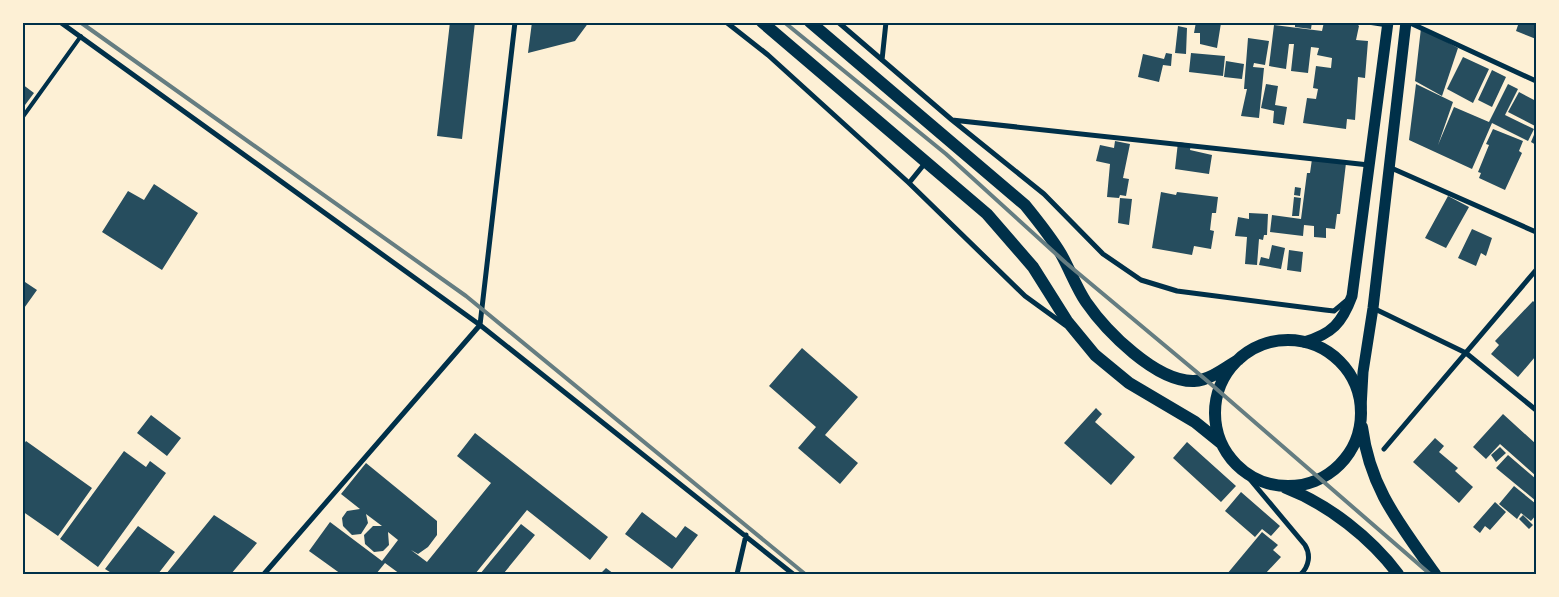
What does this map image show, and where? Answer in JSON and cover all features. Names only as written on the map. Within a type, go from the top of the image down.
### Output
[{"type":"highway","points":[[762,22],[986,214],[1018,249],[1076,333],[1095,355],[1129,383],[1195,422],[1221,443]]},
{"type":"highway","points":[[810,22],[1025,205],[1053,242],[1078,288],[1097,317],[1148,364],[1179,379],[1193,381],[1215,374],[1255,348],[1274,341],[1304,342],[1324,350],[1344,367],[1357,390],[1369,464],[1378,487],[1388,507],[1435,574]]},
{"type":"highway","points":[[1238,360],[1225,375],[1216,398],[1216,426],[1221,443],[1230,458],[1243,471],[1259,480],[1298,493],[1330,511],[1375,548],[1398,574]]},
{"type":"highway","points":[[1276,485],[1303,484],[1320,479],[1333,470],[1351,449],[1360,413]]},
{"type":"main road","points":[[1360,413],[1363,372],[1373,308],[1388,167],[1407,22]]},
{"type":"main road","points":[[1304,342],[1324,336],[1333,329],[1347,310],[1352,296],[1388,24]]},
{"type":"street","points":[[60,22],[480,325],[793,574]]},
{"type":"street","points":[[264,574],[480,325],[515,22]]},
{"type":"street","points":[[726,22],[774,61],[909,183],[1025,296],[1076,333]]},
{"type":"street","points":[[838,22],[952,120],[1044,194],[1103,254],[1141,280],[1177,291],[1334,311],[1352,296]]},
{"type":"street","points":[[882,60],[886,22]]},
{"type":"street","points":[[1368,22],[1388,24]]},
{"type":"street","points":[[1407,22],[1536,81]]},
{"type":"street","points":[[952,120],[1370,165]]},
{"type":"street","points":[[909,183],[926,162]]},
{"type":"street","points":[[1388,167],[1536,232]]},
{"type":"street","points":[[1384,449],[1536,270]]},
{"type":"street","points":[[1373,308],[1466,353],[1536,410]]},
{"type":"street","points":[[1243,471],[1309,551],[1308,560],[1301,574]]},
{"type":"street","points":[[736,574],[746,535]]},
{"type":"lane","points":[[22,118],[81,36]]},
{"type":"building","points":[[450,22],[475,22],[462,139],[437,136]]},
{"type":"building","points":[[532,22],[589,22],[575,41],[528,53]]},
{"type":"building","points":[[1196,22],[1221,23],[1217,48],[1200,44],[1200,33],[1194,33]]},
{"type":"building","points":[[1295,22],[1312,22],[1311,29],[1295,27]]},
{"type":"building","points":[[1324,22],[1357,24],[1359,26],[1356,40],[1368,41],[1365,78],[1358,77],[1355,120],[1347,119],[1346,129],[1303,123],[1307,98],[1316,99],[1318,89],[1313,88],[1316,66],[1331,68],[1332,58],[1317,55],[1319,48],[1311,47],[1308,73],[1291,71],[1294,44],[1289,44],[1286,69],[1269,66],[1274,25],[1322,31]]},
{"type":"building","points":[[1519,22],[1536,22],[1536,39],[1516,31]]},
{"type":"building","points":[[1178,26],[1187,28],[1186,54],[1175,53]]},
{"type":"building","points":[[1421,28],[1458,48],[1442,96],[1415,81]]},
{"type":"building","points":[[1248,38],[1269,41],[1265,65],[1254,63],[1253,67],[1264,68],[1259,118],[1241,116],[1247,89],[1244,89]]},
{"type":"building","points":[[1166,53],[1172,54],[1171,66],[1163,65],[1159,82],[1138,77],[1143,54],[1164,59]]},
{"type":"building","points":[[1191,53],[1225,56],[1223,76],[1189,72]]},
{"type":"building","points":[[1463,57],[1489,69],[1473,103],[1447,89]]},
{"type":"building","points":[[1226,61],[1244,64],[1242,79],[1224,77]]},
{"type":"building","points":[[1492,70],[1506,77],[1492,107],[1478,100]]},
{"type":"building","points":[[22,84],[34,93],[22,109]]},
{"type":"building","points":[[1266,84],[1278,86],[1275,105],[1287,107],[1284,125],[1273,123],[1274,111],[1261,108]]},
{"type":"building","points":[[1416,84],[1453,102],[1438,145],[1454,107],[1489,122],[1508,84],[1518,89],[1505,115],[1534,129],[1528,141],[1492,123],[1472,169],[1409,140]]},
{"type":"building","points":[[1519,92],[1536,101],[1535,126],[1508,112]]},
{"type":"building","points":[[1493,129],[1523,141],[1519,151],[1522,153],[1505,190],[1479,178],[1481,173],[1478,172],[1489,145],[1486,144]]},
{"type":"building","points":[[1536,130],[1536,145],[1531,142]]},
{"type":"building","points":[[1115,141],[1130,144],[1123,178],[1129,179],[1126,196],[1120,195],[1119,198],[1107,197],[1110,164],[1096,161],[1100,145],[1114,148]]},
{"type":"building","points":[[1178,142],[1191,144],[1190,150],[1212,155],[1209,174],[1175,169]]},
{"type":"building","points":[[1312,159],[1346,163],[1340,214],[1337,214],[1335,229],[1326,228],[1326,238],[1314,237],[1314,226],[1304,225],[1303,236],[1270,232],[1272,215],[1301,219],[1307,173],[1310,173]]},
{"type":"building","points":[[154,184],[198,213],[162,270],[102,232],[128,191],[144,200]]},
{"type":"building","points":[[1295,187],[1301,188],[1300,196],[1294,195]]},
{"type":"building","points":[[1161,192],[1176,195],[1177,192],[1218,197],[1216,213],[1212,213],[1210,230],[1214,231],[1211,249],[1194,246],[1192,255],[1152,248]]},
{"type":"building","points":[[1448,196],[1469,207],[1446,248],[1425,238]]},
{"type":"building","points":[[1294,197],[1301,198],[1299,216],[1292,216]]},
{"type":"building","points":[[1120,198],[1132,199],[1129,225],[1118,223]]},
{"type":"building","points":[[1249,213],[1268,214],[1267,235],[1264,235],[1263,240],[1259,239],[1257,265],[1245,264],[1247,237],[1235,236],[1238,217],[1249,219]]},
{"type":"building","points":[[1472,229],[1492,238],[1486,256],[1481,253],[1476,266],[1458,258]]},
{"type":"building","points":[[1272,245],[1285,248],[1281,269],[1259,265],[1261,257],[1269,259]]},
{"type":"building","points":[[1289,250],[1303,252],[1301,272],[1287,270]]},
{"type":"building","points":[[22,280],[37,290],[22,311]]},
{"type":"building","points":[[1533,301],[1536,304],[1536,358],[1518,377],[1491,354],[1499,345],[1495,341]]},
{"type":"building","points":[[802,348],[858,397],[825,435],[858,463],[840,484],[798,448],[816,427],[769,386]]},
{"type":"building","points":[[1096,408],[1102,414],[1095,422],[1135,457],[1111,485],[1064,443]]},
{"type":"building","points":[[1503,414],[1536,444],[1536,476],[1500,444],[1486,459],[1473,447]]},
{"type":"building","points":[[151,415],[181,438],[167,456],[137,433]]},
{"type":"building","points":[[475,433],[608,537],[590,560],[527,510],[475,574],[400,574],[385,563],[376,574],[341,574],[309,551],[330,522],[382,561],[398,540],[388,532],[389,545],[383,551],[374,552],[365,544],[364,535],[373,526],[382,526],[366,514],[368,523],[361,534],[352,535],[343,526],[342,518],[347,511],[360,509],[341,494],[366,463],[437,521],[437,535],[428,547],[418,554],[411,550],[427,562],[491,483],[457,456]]},
{"type":"building","points":[[1435,438],[1444,446],[1439,452],[1458,468],[1455,471],[1473,487],[1459,503],[1413,462]]},
{"type":"building","points":[[26,441],[92,488],[58,536],[22,511],[22,447]]},
{"type":"building","points":[[1187,442],[1236,486],[1221,502],[1173,458]]},
{"type":"building","points":[[1500,447],[1506,453],[1496,462],[1491,455]]},
{"type":"building","points":[[124,451],[146,467],[150,461],[166,473],[98,567],[60,539]]},
{"type":"building","points":[[1508,455],[1536,479],[1536,501],[1496,468]]},
{"type":"building","points":[[1514,486],[1536,504],[1536,515],[1531,521],[1521,513],[1517,519],[1499,504]]},
{"type":"building","points":[[1241,492],[1280,526],[1271,536],[1262,529],[1255,537],[1225,511]]},
{"type":"building","points":[[1495,502],[1506,512],[1490,530],[1485,526],[1480,533],[1473,527]]},
{"type":"building","points":[[642,512],[676,538],[685,526],[698,535],[672,569],[625,534]]},
{"type":"building","points":[[214,515],[257,543],[231,574],[166,574]]},
{"type":"building","points":[[1523,515],[1533,525],[1529,529],[1519,519]]},
{"type":"building","points":[[521,524],[535,535],[504,573],[506,574],[480,574]]},
{"type":"building","points":[[138,526],[175,552],[158,574],[113,574],[105,569]]},
{"type":"building","points":[[1262,532],[1278,545],[1273,550],[1281,557],[1265,574],[1227,574]]},
{"type":"building","points":[[606,568],[614,574],[600,574]]},
{"type":"railway","points":[[80,22],[466,296],[805,574]]},
{"type":"railway","points":[[784,22],[946,154],[1066,263],[1205,379],[1430,574]]}]
